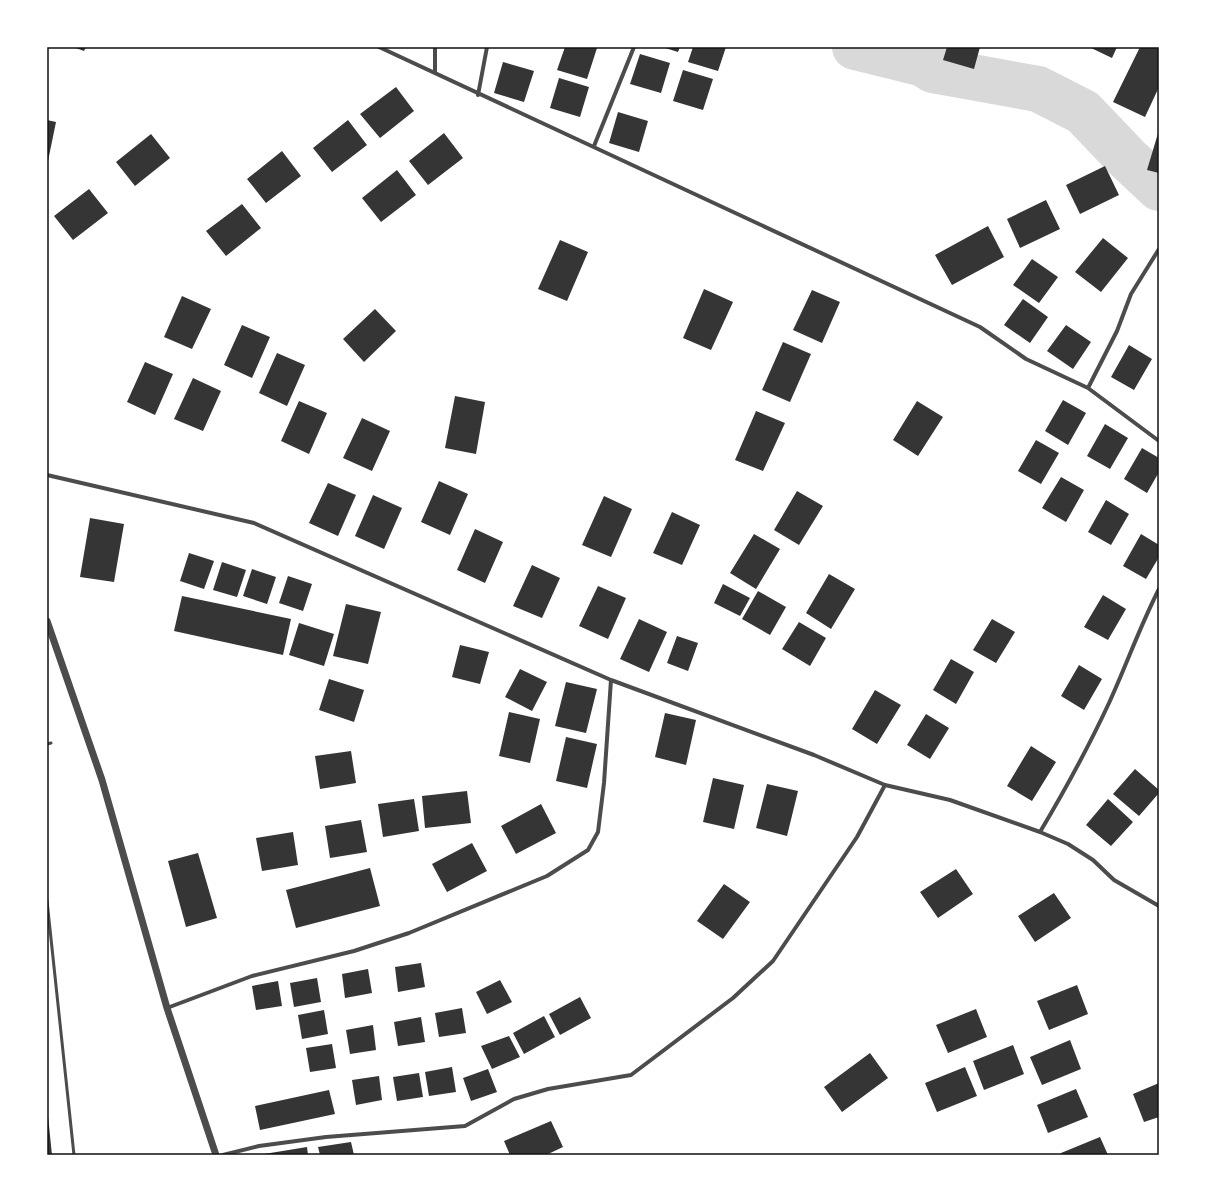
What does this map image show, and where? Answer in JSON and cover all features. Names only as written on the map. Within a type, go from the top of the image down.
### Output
[{"type":"street","points":[[379,47],[478,95],[594,146],[980,327],[1026,359],[1088,388],[1159,441]]},
{"type":"street","points":[[435,47],[435,73]]},
{"type":"street","points":[[478,95],[487,47]]},
{"type":"street","points":[[594,146],[634,47]]},
{"type":"street","points":[[1088,388],[1117,331],[1131,294],[1159,249]]},
{"type":"street","points":[[47,475],[254,523],[611,680],[814,755],[885,785],[950,800],[1040,832],[1068,844],[1093,860],[1114,880],[1159,906]]},
{"type":"street","points":[[1040,832],[1093,738],[1127,662],[1146,614],[1159,589]]},
{"type":"street","points":[[47,621],[102,780],[167,1008],[216,1155]]},
{"type":"street","points":[[167,1008],[252,976],[354,951],[409,933],[547,876],[588,850],[598,832],[611,680]]},
{"type":"street","points":[[223,1155],[259,1146],[326,1137],[465,1126],[514,1099],[548,1089],[631,1074],[733,998],[773,961],[857,837],[885,785]]},
{"type":"lane","points":[[47,744],[51,743]]},
{"type":"lane","points":[[47,901],[74,1155]]},
{"type":"building","points":[[73,47],[86,47],[84,51]]},
{"type":"building","points":[[565,47],[597,48],[587,79],[557,70]]},
{"type":"building","points":[[662,47],[680,47],[678,52]]},
{"type":"building","points":[[693,47],[726,47],[718,71],[688,62]]},
{"type":"building","points":[[947,47],[980,47],[974,69],[943,60]]},
{"type":"building","points":[[1089,47],[1117,47],[1112,58]]},
{"type":"building","points":[[1140,47],[1159,47],[1159,87],[1145,117],[1113,102]]},
{"type":"building","points":[[640,54],[670,63],[661,93],[630,84]]},
{"type":"building","points":[[503,62],[534,71],[524,102],[494,93]]},
{"type":"building","points":[[683,70],[713,79],[703,110],[673,101]]},
{"type":"building","points":[[559,78],[589,87],[580,117],[550,108]]},
{"type":"building","points":[[396,87],[414,111],[380,138],[360,114]]},
{"type":"building","points":[[618,112],[648,121],[639,152],[609,143]]},
{"type":"building","points":[[47,120],[56,122],[48,161],[47,161]]},
{"type":"building","points":[[348,120],[367,145],[332,172],[313,148]]},
{"type":"building","points":[[1159,130],[1159,173],[1147,170]]},
{"type":"building","points":[[444,133],[463,158],[428,185],[409,161]]},
{"type":"building","points":[[151,134],[170,158],[135,186],[116,162]]},
{"type":"building","points":[[282,151],[301,176],[266,203],[247,179]]},
{"type":"building","points":[[1105,166],[1119,195],[1080,214],[1066,185]]},
{"type":"building","points":[[397,170],[416,195],[381,222],[362,198]]},
{"type":"building","points":[[89,189],[108,213],[73,240],[54,216]]},
{"type":"building","points":[[1046,200],[1060,229],[1020,248],[1007,219]]},
{"type":"building","points":[[242,204],[261,228],[226,256],[206,231]]},
{"type":"building","points":[[988,226],[1004,257],[952,285],[935,255]]},
{"type":"building","points":[[1103,238],[1128,258],[1101,292],[1075,272]]},
{"type":"building","points":[[560,240],[588,252],[567,301],[538,289]]},
{"type":"building","points":[[1032,259],[1058,277],[1039,303],[1013,285]]},
{"type":"building","points":[[704,289],[733,302],[711,350],[683,338]]},
{"type":"building","points":[[812,290],[840,302],[822,343],[793,330]]},
{"type":"building","points":[[182,296],[211,309],[192,349],[164,337]]},
{"type":"building","points":[[1023,299],[1048,317],[1030,343],[1004,325]]},
{"type":"building","points":[[375,309],[396,331],[364,362],[343,339]]},
{"type":"building","points":[[242,325],[270,337],[252,378],[224,365]]},
{"type":"building","points":[[1066,325],[1091,342],[1073,369],[1047,351]]},
{"type":"building","points":[[783,342],[811,354],[790,402],[762,390]]},
{"type":"building","points":[[1129,345],[1152,359],[1134,390],[1111,377]]},
{"type":"building","points":[[277,353],[305,365],[287,406],[259,393]]},
{"type":"building","points":[[145,362],[173,374],[155,415],[127,402]]},
{"type":"building","points":[[193,378],[221,391],[203,431],[174,419]]},
{"type":"building","points":[[455,396],[485,402],[476,454],[445,448]]},
{"type":"building","points":[[1063,400],[1086,413],[1068,445],[1045,431]]},
{"type":"building","points":[[299,401],[327,413],[309,454],[281,441]]},
{"type":"building","points":[[917,401],[943,417],[918,456],[893,440]]},
{"type":"building","points":[[756,411],[785,423],[763,471],[735,460]]},
{"type":"building","points":[[362,418],[390,431],[372,471],[343,458]]},
{"type":"building","points":[[1105,424],[1128,438],[1110,469],[1087,456]]},
{"type":"building","points":[[1036,440],[1059,453],[1041,484],[1018,471]]},
{"type":"building","points":[[1142,448],[1159,458],[1159,472],[1147,493],[1124,479]]},
{"type":"building","points":[[1061,477],[1084,490],[1066,522],[1042,508]]},
{"type":"building","points":[[439,481],[468,494],[450,535],[421,522]]},
{"type":"building","points":[[328,483],[356,495],[338,536],[309,523]]},
{"type":"building","points":[[797,491],[823,506],[799,545],[774,530]]},
{"type":"building","points":[[373,495],[402,508],[384,549],[355,536]]},
{"type":"building","points":[[604,496],[632,509],[611,557],[582,545]]},
{"type":"building","points":[[1106,500],[1129,514],[1111,545],[1088,532]]},
{"type":"building","points":[[672,512],[700,525],[682,565],[653,553]]},
{"type":"building","points":[[90,518],[124,524],[114,582],[80,577]]},
{"type":"building","points":[[475,529],[503,542],[485,583],[457,570]]},
{"type":"building","points":[[754,534],[780,549],[756,589],[730,573]]},
{"type":"building","points":[[1141,534],[1159,545],[1159,557],[1146,579],[1123,566]]},
{"type":"building","points":[[189,553],[214,561],[204,589],[180,581]]},
{"type":"building","points":[[222,562],[246,570],[237,597],[213,590]]},
{"type":"building","points":[[532,565],[560,578],[542,618],[513,606]]},
{"type":"building","points":[[252,569],[276,577],[267,604],[243,596]]},
{"type":"building","points":[[829,574],[855,589],[831,629],[806,613]]},
{"type":"building","points":[[288,576],[312,584],[303,611],[279,603]]},
{"type":"building","points":[[723,584],[750,598],[740,616],[714,603]]},
{"type":"building","points":[[598,586],[626,598],[608,639],[579,626]]},
{"type":"building","points":[[758,591],[786,607],[770,635],[742,619]]},
{"type":"building","points":[[1103,595],[1126,609],[1108,640],[1084,627]]},
{"type":"building","points":[[182,596],[291,619],[283,655],[174,631]]},
{"type":"building","points":[[346,604],[381,612],[368,664],[333,656]]},
{"type":"building","points":[[639,619],[667,632],[649,672],[620,659]]},
{"type":"building","points":[[992,619],[1015,632],[996,663],[973,650]]},
{"type":"building","points":[[799,622],[826,638],[810,666],[782,649]]},
{"type":"building","points":[[299,623],[334,634],[324,666],[289,655]]},
{"type":"building","points":[[677,636],[698,643],[688,671],[667,663]]},
{"type":"building","points":[[460,645],[489,652],[480,684],[452,677]]},
{"type":"building","points":[[951,659],[974,672],[956,704],[933,690]]},
{"type":"building","points":[[1079,665],[1102,679],[1084,710],[1061,696]]},
{"type":"building","points":[[520,669],[547,682],[532,711],[505,697]]},
{"type":"building","points":[[329,679],[364,690],[354,722],[319,710]]},
{"type":"building","points":[[566,682],[597,689],[586,733],[555,726]]},
{"type":"building","points":[[875,690],[901,705],[877,744],[852,729]]},
{"type":"building","points":[[509,712],[540,719],[530,763],[499,756]]},
{"type":"building","points":[[665,713],[696,720],[686,765],[655,757]]},
{"type":"building","points":[[926,714],[949,728],[930,759],[907,745]]},
{"type":"building","points":[[566,737],[597,744],[587,788],[556,781]]},
{"type":"building","points":[[1031,746],[1056,762],[1032,801],[1007,786]]},
{"type":"building","points":[[351,751],[356,783],[320,789],[315,756]]},
{"type":"building","points":[[1135,769],[1159,790],[1159,793],[1139,816],[1113,794]]},
{"type":"building","points":[[713,778],[744,785],[734,829],[703,822]]},
{"type":"building","points":[[767,784],[798,791],[787,836],[756,828]]},
{"type":"building","points":[[467,791],[471,823],[425,828],[422,796]]},
{"type":"building","points":[[414,799],[419,831],[383,837],[378,804]]},
{"type":"building","points":[[1108,799],[1133,822],[1111,846],[1086,825]]},
{"type":"building","points":[[541,804],[556,833],[516,854],[501,826]]},
{"type":"building","points":[[361,820],[367,852],[330,858],[325,826]]},
{"type":"building","points":[[293,832],[298,865],[262,871],[256,838]]},
{"type":"building","points":[[472,843],[487,871],[447,892],[432,864]]},
{"type":"building","points":[[198,853],[217,918],[186,927],[168,861]]},
{"type":"building","points":[[370,868],[380,906],[296,928],[286,890]]},
{"type":"building","points":[[956,869],[973,894],[938,918],[920,892]]},
{"type":"building","points":[[724,884],[750,902],[723,939],[697,921]]},
{"type":"building","points":[[1054,893],[1071,918],[1035,942],[1018,916]]},
{"type":"building","points":[[421,963],[425,987],[398,992],[395,967]]},
{"type":"building","points":[[368,969],[372,993],[345,998],[342,974]]},
{"type":"building","points":[[317,978],[321,1002],[294,1007],[290,983]]},
{"type":"building","points":[[500,980],[512,1002],[487,1014],[476,992]]},
{"type":"building","points":[[278,981],[282,1006],[256,1010],[252,986]]},
{"type":"building","points":[[1077,985],[1088,1014],[1049,1030],[1037,1001]]},
{"type":"building","points":[[580,997],[591,1018],[560,1035],[549,1014]]},
{"type":"building","points":[[462,1008],[466,1033],[439,1037],[435,1013]]},
{"type":"building","points":[[976,1009],[987,1037],[948,1053],[936,1025]]},
{"type":"building","points":[[324,1010],[328,1034],[302,1039],[298,1015]]},
{"type":"building","points":[[544,1016],[555,1037],[524,1054],[513,1033]]},
{"type":"building","points":[[421,1017],[425,1042],[398,1046],[394,1022]]},
{"type":"building","points":[[373,1025],[376,1050],[350,1054],[346,1030]]},
{"type":"building","points":[[509,1036],[520,1057],[492,1069],[481,1046]]},
{"type":"building","points":[[1070,1040],[1081,1069],[1042,1085],[1030,1057]]},
{"type":"building","points":[[332,1044],[336,1068],[310,1072],[306,1048]]},
{"type":"building","points":[[1013,1045],[1024,1074],[984,1090],[973,1061]]},
{"type":"building","points":[[870,1053],[888,1078],[842,1112],[824,1087]]},
{"type":"building","points":[[452,1067],[456,1092],[429,1096],[425,1072]]},
{"type":"building","points":[[965,1067],[977,1096],[937,1112],[925,1083]]},
{"type":"building","points":[[488,1069],[497,1092],[471,1101],[463,1078]]},
{"type":"building","points":[[419,1073],[423,1097],[397,1101],[393,1077]]},
{"type":"building","points":[[379,1076],[382,1100],[356,1105],[352,1080]]},
{"type":"building","points":[[1159,1083],[1159,1117],[1144,1122],[1133,1094]]},
{"type":"building","points":[[1076,1089],[1088,1117],[1048,1133],[1037,1105]]},
{"type":"building","points":[[329,1090],[335,1114],[260,1130],[255,1106]]},
{"type":"building","points":[[48,1116],[52,1155],[47,1155]]},
{"type":"building","points":[[551,1121],[563,1147],[546,1155],[510,1155],[504,1141]]},
{"type":"building","points":[[1100,1137],[1108,1155],[1062,1155],[1061,1153]]},
{"type":"building","points":[[351,1142],[354,1155],[320,1155],[318,1147]]},
{"type":"building","points":[[307,1147],[308,1155],[264,1155],[264,1154]]},
{"type":"waterway","points":[[855,47],[924,64],[933,70],[1038,89],[1083,112],[1127,158],[1159,188]]}]
